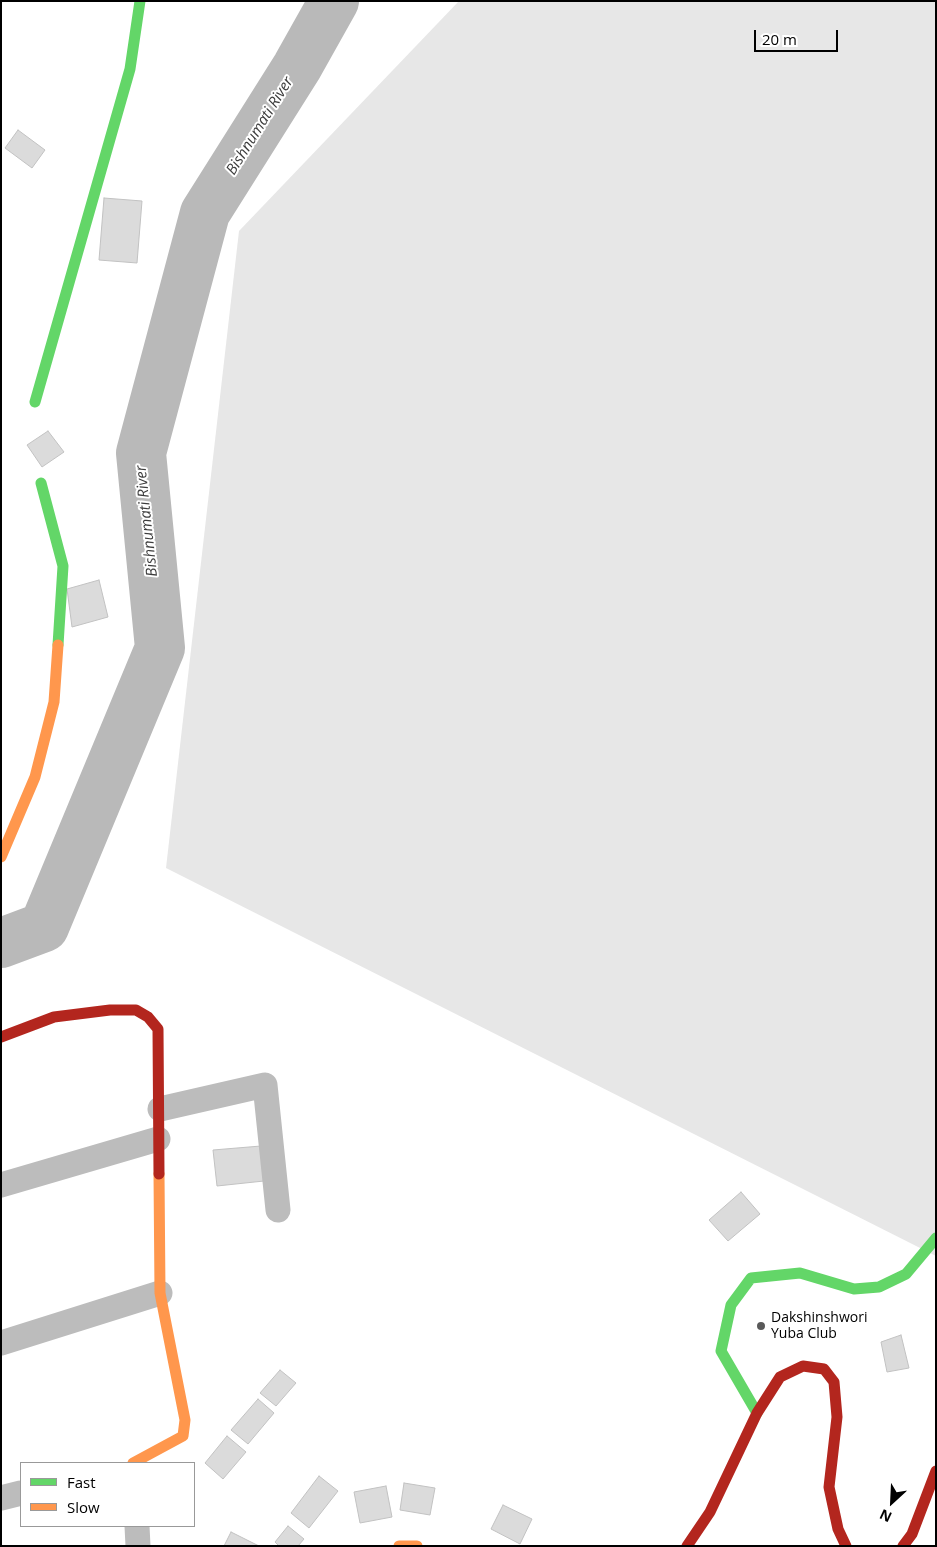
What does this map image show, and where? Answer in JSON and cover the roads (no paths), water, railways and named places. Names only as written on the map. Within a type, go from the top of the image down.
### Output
[{"type":"street","points":[[35,402],[130,69],[140,1]]},
{"type":"street","points":[[1,857],[35,777],[54,702],[63,566],[41,483]]},
{"type":"street","points":[[1,1037],[54,1017],[110,1010],[136,1010],[148,1017],[158,1029],[160,1294],[185,1420],[183,1436],[135,1462]]},
{"type":"street","points":[[160,1109],[265,1085],[278,1210]]},
{"type":"street","points":[[1,1185],[158,1139]]},
{"type":"street","points":[[757,1413],[721,1351],[731,1305],[751,1278],[800,1273],[854,1289],[879,1287],[906,1274],[936,1238]]},
{"type":"street","points":[[1,1343],[160,1294]]},
{"type":"street","points":[[687,1546],[710,1512],[757,1413],[780,1377],[803,1366],[824,1368],[834,1382],[837,1417],[829,1486],[838,1529],[846,1546]]},
{"type":"street","points":[[903,1546],[912,1534],[936,1471]]},
{"type":"street","points":[[1,1498],[20,1493]]},
{"type":"street","points":[[137,1527],[138,1546]]},
{"type":"street","points":[[399,1546],[417,1546]]},
{"type":"waterway","name":"Bishnumati River","points":[[1,943],[44,927],[160,648],[141,453],[205,213],[297,67],[334,1]]},
{"type":"place","name":"Dakshinshwori Yuba Club","points":[[761,1326]]}]
